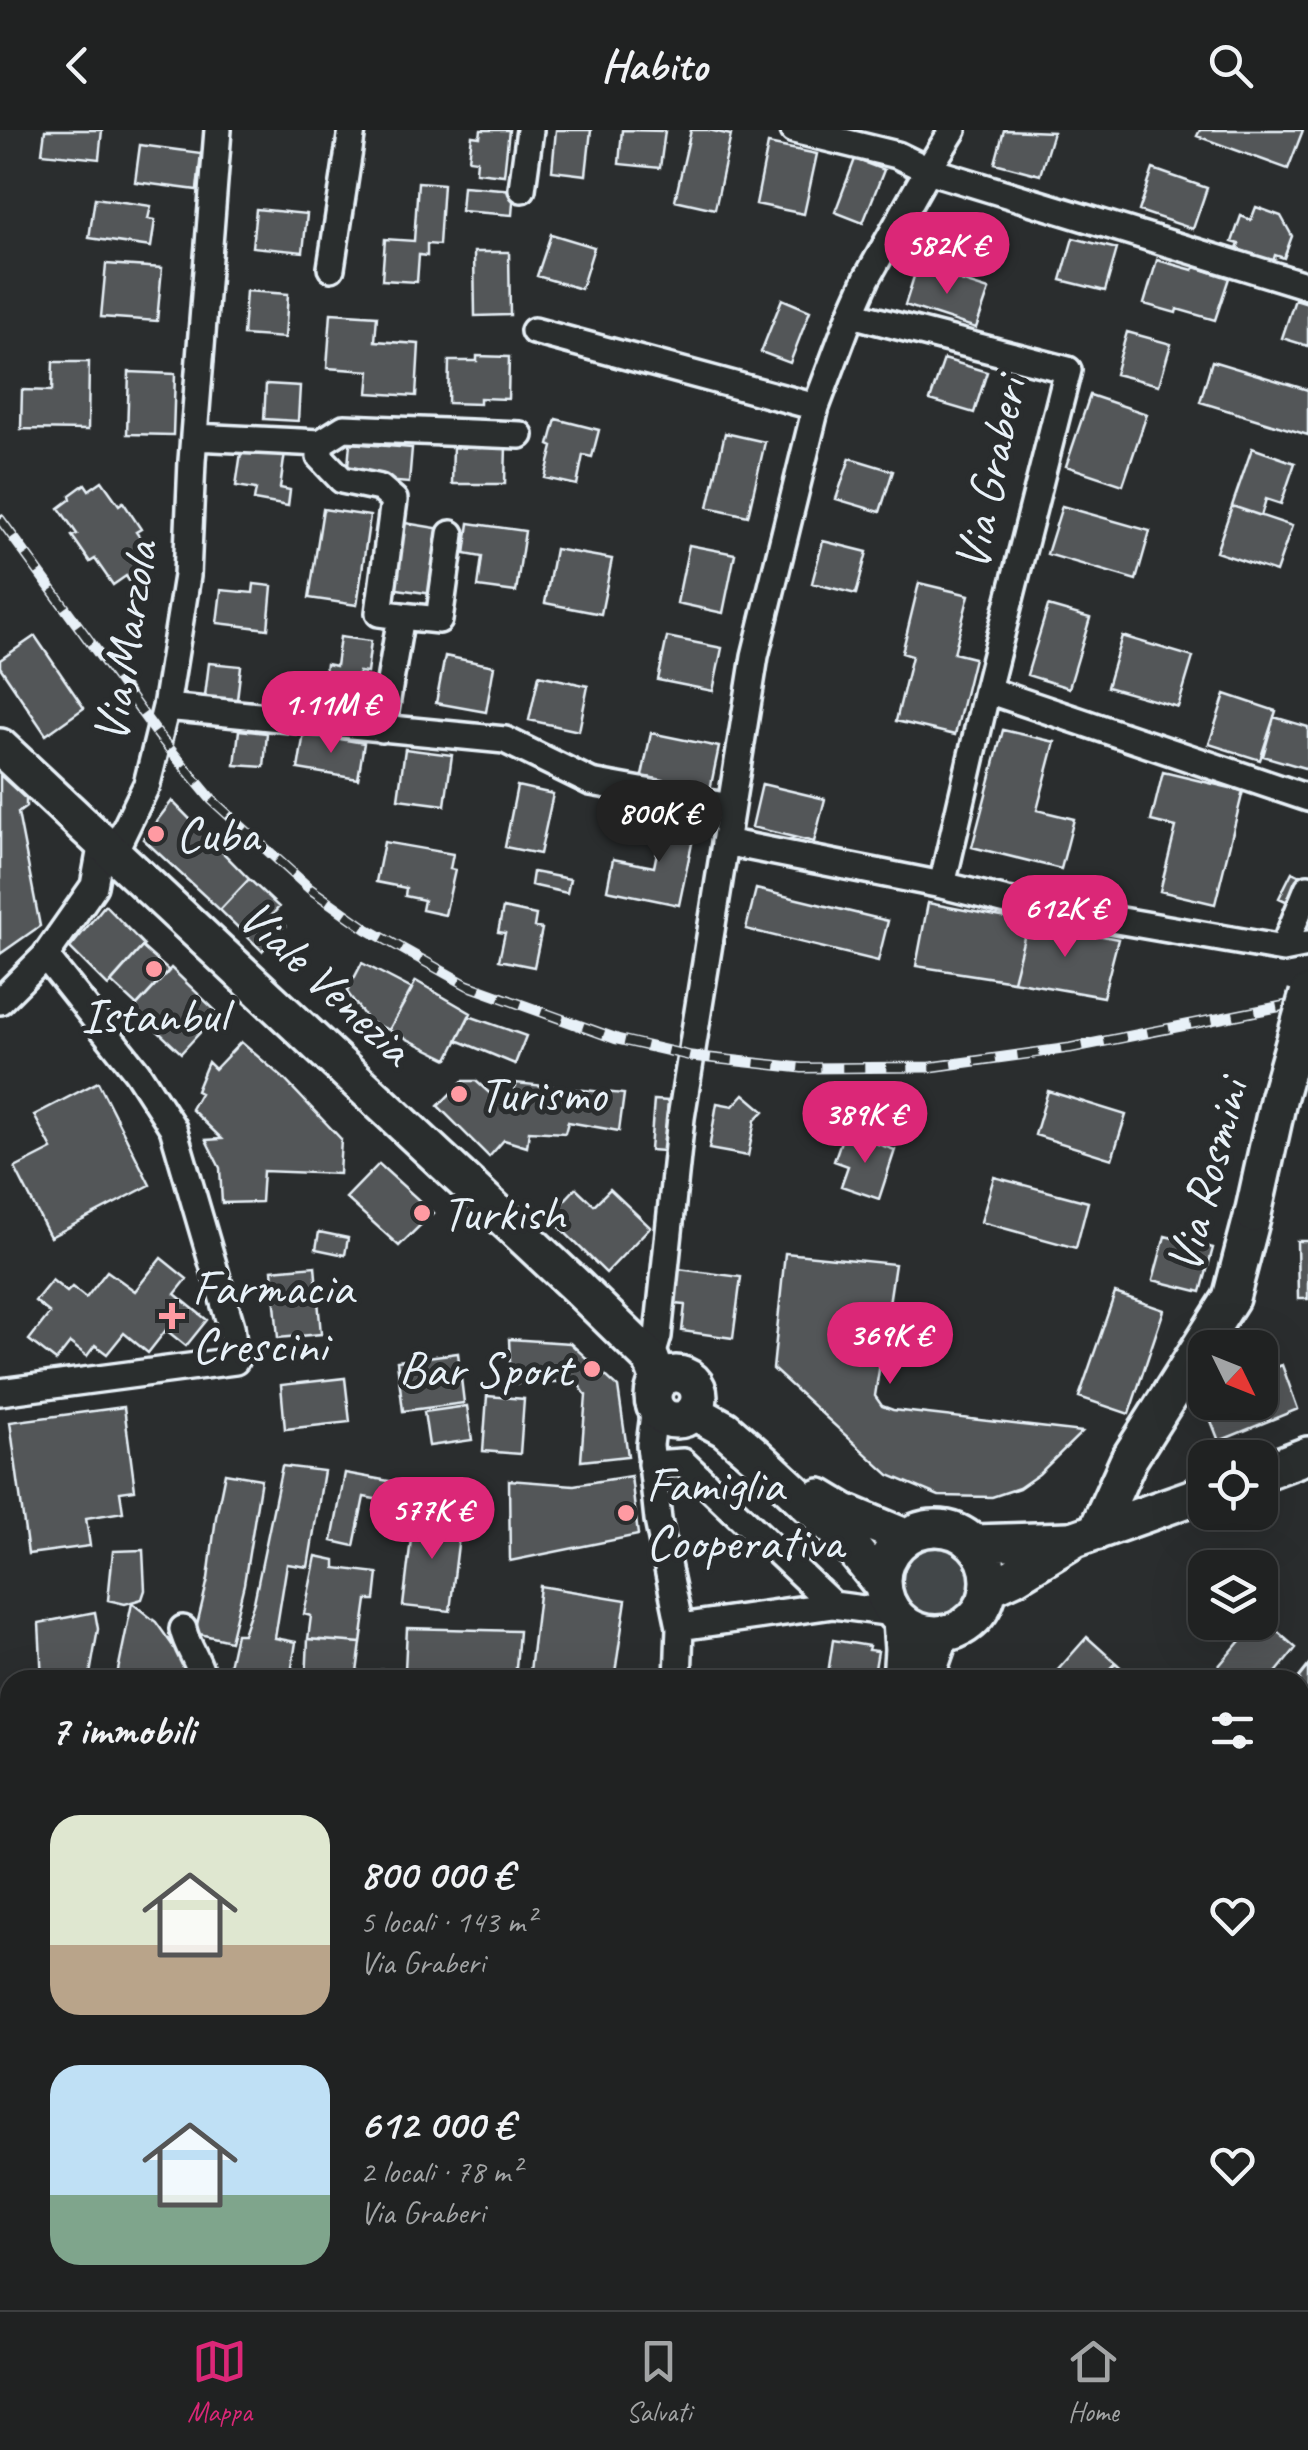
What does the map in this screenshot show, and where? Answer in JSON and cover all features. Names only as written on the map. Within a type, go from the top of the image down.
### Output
[{"type":"main road","name":"Viale Venezia","points":[[0,748],[533,1245],[655,1382]]},
{"type":"main road","name":"Via Rosmini","points":[[1086,1536],[1129,1459],[1231,1298],[1279,1096],[1308,994]]},
{"type":"main road","points":[[655,1382],[666,1417],[681,1419],[694,1412],[725,1429],[844,1538],[892,1606],[916,1631],[941,1634],[967,1624],[978,1613],[989,1588],[988,1569],[974,1543],[958,1532],[937,1527],[905,1537],[892,1550],[884,1566],[892,1606],[902,1649],[901,1670]]},
{"type":"main road","points":[[1278,1466],[1308,1455]]},
{"type":"main road","points":[[756,1456],[845,1512],[905,1537]]},
{"type":"main road","points":[[989,1588],[1086,1536],[1188,1499]]},
{"type":"main road","points":[[974,1543],[1086,1536]]},
{"type":"main road","points":[[928,1670],[941,1634]]},
{"type":"street","name":"Via Marzola","points":[[45,956],[115,853],[147,784],[166,707],[187,576],[218,130]]},
{"type":"street","points":[[331,268],[352,130]]},
{"type":"street","points":[[522,188],[530,130]]},
{"type":"street","points":[[794,130],[897,155],[928,170],[1308,286]]},
{"type":"street","points":[[678,1670],[680,1627],[651,1464],[658,1336],[681,1118],[755,656],[816,407],[851,314],[953,130]]},
{"type":"street","name":"Via Graberi","points":[[851,314],[1068,370],[942,885]]},
{"type":"street","points":[[534,331],[816,407]]},
{"type":"street","points":[[194,437],[320,443],[344,428],[520,435]]},
{"type":"street","points":[[320,443],[320,457],[342,480],[380,488],[394,500],[379,614],[439,620],[451,534]]},
{"type":"street","points":[[382,729],[401,616]]},
{"type":"street","points":[[987,690],[1308,798]]},
{"type":"street","points":[[166,707],[505,740],[591,782],[730,807]]},
{"type":"street","points":[[725,842],[1008,901],[1296,946],[1308,888]]},
{"type":"street","points":[[0,1000],[45,956],[138,1072],[174,1128],[231,1326],[234,1361],[0,1392]]},
{"type":"street","points":[[651,1464],[683,1462],[833,1606]]},
{"type":"street","points":[[680,1627],[833,1606],[892,1606]]},
{"type":"street","points":[[183,1629],[201,1670]]},
{"type":"street","points":[[0,2258],[0,2286]]},
{"type":"shaded area","points":[[936,1548],[949,1550],[960,1558],[968,1569],[968,1595],[960,1606],[949,1614],[936,1616],[923,1614],[912,1606],[904,1595],[902,1582],[904,1569],[912,1558],[923,1550]]},
{"type":"building","points":[[45,130],[102,130],[99,159],[42,153]]},
{"type":"building","points":[[481,130],[509,130],[504,175],[476,172],[477,160],[469,159],[472,136],[480,137]]},
{"type":"building","points":[[556,130],[591,130],[586,175],[552,171]]},
{"type":"building","points":[[622,130],[665,131],[660,168],[619,164]]},
{"type":"building","points":[[691,130],[731,135],[715,209],[675,200]]},
{"type":"building","points":[[1004,130],[1053,132],[1040,175],[995,163]]},
{"type":"building","points":[[1200,130],[1303,130],[1288,169],[1197,136]]},
{"type":"building","points":[[768,144],[817,154],[804,214],[756,204]]},
{"type":"building","points":[[140,145],[201,153],[197,190],[135,182]]},
{"type":"building","points":[[855,159],[884,170],[863,223],[835,212]]},
{"type":"building","points":[[1153,169],[1207,188],[1193,229],[1139,211]]},
{"type":"building","points":[[418,182],[443,184],[439,245],[427,244],[427,256],[419,255],[417,282],[382,280],[385,239],[414,241]]},
{"type":"building","points":[[463,186],[514,190],[512,215],[461,211]]},
{"type":"building","points":[[95,198],[151,206],[148,219],[155,220],[151,247],[89,238]]},
{"type":"building","points":[[1256,207],[1281,216],[1292,236],[1284,258],[1275,255],[1273,262],[1237,249],[1239,244],[1232,242],[1241,216],[1251,220]]},
{"type":"building","points":[[256,209],[307,214],[303,252],[252,247]]},
{"type":"building","points":[[551,234],[594,247],[581,289],[537,276]]},
{"type":"building","points":[[1073,238],[1117,249],[1105,291],[1061,280]]},
{"type":"building","points":[[474,252],[509,252],[510,315],[475,316]]},
{"type":"building","points":[[1157,260],[1229,278],[1215,320],[1144,304]]},
{"type":"building","points":[[106,264],[162,268],[157,321],[101,317]]},
{"type":"building","points":[[917,267],[989,290],[976,328],[905,305]]},
{"type":"building","points":[[246,291],[288,294],[285,338],[243,335]]},
{"type":"building","points":[[782,299],[810,311],[790,363],[761,352]]},
{"type":"building","points":[[1295,299],[1308,303],[1308,346],[1282,338]]},
{"type":"building","points":[[331,313],[377,316],[375,341],[419,344],[416,396],[368,393],[370,371],[327,368]]},
{"type":"building","points":[[1127,332],[1171,344],[1159,385],[1115,374]]},
{"type":"building","points":[[477,356],[509,357],[508,399],[480,398],[480,404],[448,403],[449,361],[477,361]]},
{"type":"building","points":[[944,359],[987,372],[974,413],[930,400]]},
{"type":"building","points":[[1212,361],[1308,390],[1308,435],[1200,402]]},
{"type":"building","points":[[53,362],[89,362],[88,430],[21,429],[22,390],[52,391]]},
{"type":"building","points":[[129,372],[175,374],[173,435],[127,434]]},
{"type":"building","points":[[266,384],[300,386],[298,421],[264,419]]},
{"type":"building","points":[[1090,395],[1147,414],[1123,485],[1066,466]]},
{"type":"building","points":[[556,419],[599,430],[592,457],[583,455],[577,485],[545,478]]},
{"type":"building","points":[[725,433],[765,442],[748,516],[708,507]]},
{"type":"building","points":[[350,443],[412,448],[409,483],[347,478]]},
{"type":"building","points":[[480,444],[506,445],[505,484],[452,484],[453,447],[480,448]]},
{"type":"building","points":[[242,446],[285,452],[280,488],[290,490],[288,506],[254,500],[256,489],[236,486]]},
{"type":"building","points":[[1252,448],[1295,463],[1281,504],[1266,499],[1261,516],[1232,506]]},
{"type":"building","points":[[850,458],[893,471],[880,512],[836,499]]},
{"type":"building","points":[[102,481],[119,505],[123,502],[141,529],[136,532],[154,558],[129,581],[126,576],[113,585],[95,559],[90,562],[59,508],[85,484],[89,490]]},
{"type":"building","points":[[1062,506],[1150,531],[1136,580],[1047,554]]},
{"type":"building","points":[[1232,506],[1292,526],[1276,572],[1216,552]]},
{"type":"building","points":[[323,509],[370,516],[357,605],[309,598]]},
{"type":"building","points":[[399,522],[442,529],[433,594],[390,588]]},
{"type":"building","points":[[469,523],[525,531],[516,592],[478,587],[482,557],[465,554]]},
{"type":"building","points":[[823,541],[867,552],[856,594],[812,583]]},
{"type":"building","points":[[689,545],[735,554],[723,613],[677,603]]},
{"type":"building","points":[[555,549],[612,559],[601,614],[545,603]]},
{"type":"building","points":[[919,583],[969,595],[954,653],[974,658],[955,735],[896,721],[912,656],[902,653]]},
{"type":"building","points":[[254,584],[272,586],[268,629],[217,623],[221,590],[253,593]]},
{"type":"building","points":[[1048,606],[1090,618],[1069,688],[1027,675]]},
{"type":"building","points":[[35,636],[84,708],[46,735],[0,667],[0,660]]},
{"type":"building","points":[[1122,636],[1193,657],[1178,707],[1107,687]]},
{"type":"building","points":[[340,637],[371,641],[367,673],[359,672],[355,699],[322,694],[326,664],[336,666]]},
{"type":"building","points":[[667,637],[722,648],[713,691],[658,680]]},
{"type":"building","points":[[445,656],[494,666],[486,712],[436,703]]},
{"type":"building","points":[[209,663],[241,666],[236,708],[204,704]]},
{"type":"building","points":[[539,675],[588,686],[579,731],[529,720]]},
{"type":"building","points":[[1225,694],[1276,711],[1260,760],[1209,744]]},
{"type":"building","points":[[1274,717],[1308,727],[1308,769],[1263,756]]},
{"type":"building","points":[[239,730],[267,733],[264,767],[235,765]]},
{"type":"building","points":[[1003,730],[1055,742],[1037,810],[1074,819],[1061,869],[972,847]]},
{"type":"building","points":[[304,733],[364,743],[358,779],[298,769]]},
{"type":"building","points":[[651,733],[719,747],[710,790],[642,776]]},
{"type":"building","points":[[405,749],[452,755],[445,805],[398,799]]},
{"type":"building","points":[[1163,772],[1243,791],[1215,904],[1160,891],[1176,827],[1151,821]]},
{"type":"building","points":[[0,775],[26,799],[26,807],[18,813],[40,926],[0,954]]},
{"type":"building","points":[[762,784],[825,799],[814,842],[752,827]]},
{"type":"building","points":[[517,786],[553,794],[540,854],[505,847]]},
{"type":"building","points":[[172,801],[249,879],[220,910],[143,839]]},
{"type":"building","points":[[665,813],[697,820],[679,905],[607,890],[613,859],[654,867]]},
{"type":"building","points":[[384,842],[453,854],[450,869],[455,870],[445,915],[422,910],[424,900],[405,896],[406,888],[376,882]]},
{"type":"building","points":[[533,872],[570,879],[567,893],[531,885]]},
{"type":"building","points":[[1292,872],[1301,876],[1288,902],[1279,898]]},
{"type":"building","points":[[249,879],[279,907],[273,914],[286,926],[262,951],[220,910]]},
{"type":"building","points":[[756,889],[888,921],[878,961],[746,929]]},
{"type":"building","points":[[928,903],[1028,922],[1013,981],[916,966]]},
{"type":"building","points":[[105,905],[144,945],[108,986],[70,948]]},
{"type":"building","points":[[503,908],[536,915],[534,927],[542,929],[534,967],[499,960],[505,933],[498,932]]},
{"type":"building","points":[[1028,922],[1118,939],[1103,997],[1013,981]]},
{"type":"building","points":[[142,947],[169,971],[137,1006],[111,982]]},
{"type":"building","points":[[362,963],[412,989],[389,1030],[369,1022],[347,992]]},
{"type":"building","points":[[171,968],[218,1013],[181,1053],[134,1009]]},
{"type":"building","points":[[416,981],[471,1013],[448,1059],[389,1030]]},
{"type":"building","points":[[469,1016],[526,1036],[515,1064],[457,1040]]},
{"type":"building","points":[[241,1042],[283,1078],[341,1139],[339,1174],[263,1171],[261,1202],[222,1203],[220,1168],[206,1140],[222,1139],[191,1109],[200,1093],[196,1091],[208,1062],[215,1069]]},
{"type":"building","points":[[463,1081],[476,1081],[505,1107],[511,1102],[516,1083],[624,1094],[619,1131],[568,1122],[565,1133],[529,1131],[527,1147],[504,1140],[489,1157],[438,1106]]},
{"type":"building","points":[[98,1082],[150,1185],[50,1237],[15,1168],[52,1149],[34,1115]]},
{"type":"building","points":[[1048,1091],[1126,1115],[1112,1159],[1035,1135]]},
{"type":"building","points":[[744,1094],[764,1111],[755,1120],[748,1156],[709,1149],[717,1103],[733,1106]]},
{"type":"building","points":[[654,1100],[668,1101],[664,1151],[650,1150]]},
{"type":"building","points":[[842,1138],[859,1144],[861,1138],[895,1150],[879,1199],[841,1186],[848,1166],[834,1161]]},
{"type":"building","points":[[379,1164],[433,1213],[399,1246],[346,1198]]},
{"type":"building","points":[[994,1177],[1088,1202],[1076,1248],[981,1222]]},
{"type":"building","points":[[576,1188],[594,1205],[610,1189],[650,1227],[606,1273],[549,1217]]},
{"type":"building","points":[[319,1232],[348,1238],[345,1255],[316,1249]]},
{"type":"building","points":[[1165,1236],[1213,1248],[1201,1292],[1153,1280]]},
{"type":"building","points":[[1297,1241],[1308,1241],[1308,1299],[1298,1299]]},
{"type":"building","points":[[785,1253],[895,1264],[875,1396],[882,1406],[1082,1432],[1039,1474],[1019,1488],[992,1497],[939,1496],[889,1475],[773,1369]]},
{"type":"building","points":[[161,1258],[187,1279],[175,1294],[207,1320],[186,1346],[166,1330],[148,1353],[124,1333],[107,1354],[95,1345],[87,1356],[70,1343],[56,1361],[29,1340],[50,1313],[35,1301],[52,1280],[67,1292],[72,1287],[86,1298],[107,1271],[135,1291]]},
{"type":"building","points":[[315,1266],[321,1334],[278,1338],[272,1270]]},
{"type":"building","points":[[678,1269],[741,1277],[733,1338],[682,1331],[685,1305],[674,1304]]},
{"type":"building","points":[[1115,1293],[1164,1310],[1129,1414],[1079,1397]]},
{"type":"building","points":[[509,1339],[570,1343],[618,1387],[628,1456],[581,1461],[586,1395],[576,1381],[511,1384]]},
{"type":"building","points":[[458,1353],[464,1403],[403,1411],[397,1361]]},
{"type":"building","points":[[1282,1365],[1298,1409],[1278,1417],[1278,1367]]},
{"type":"building","points":[[345,1378],[350,1422],[285,1429],[281,1385]]},
{"type":"building","points":[[487,1396],[524,1399],[520,1454],[483,1451]]},
{"type":"building","points":[[467,1406],[472,1440],[429,1446],[424,1412]]},
{"type":"building","points":[[124,1407],[135,1490],[120,1492],[123,1512],[86,1518],[90,1546],[28,1554],[10,1422]]},
{"type":"building","points":[[1211,1420],[1271,1420],[1221,1440]]},
{"type":"building","points":[[282,1466],[324,1471],[308,1567],[287,1564],[275,1638],[296,1642],[292,1670],[228,1670],[236,1634],[243,1634],[254,1602]]},
{"type":"building","points":[[225,1473],[261,1479],[244,1584],[230,1641],[195,1633]]},
{"type":"building","points":[[345,1473],[400,1483],[396,1503],[364,1497],[354,1546],[332,1541]]},
{"type":"building","points":[[631,1476],[638,1535],[510,1561],[509,1480],[574,1485]]},
{"type":"building","points":[[414,1514],[461,1519],[450,1611],[403,1606]]},
{"type":"building","points":[[143,1550],[142,1599],[125,1604],[108,1600],[113,1551]]},
{"type":"building","points":[[316,1556],[335,1560],[335,1568],[378,1573],[375,1600],[367,1600],[361,1643],[308,1639],[311,1616],[304,1614]]},
{"type":"building","points":[[540,1586],[626,1600],[616,1670],[530,1670]]},
{"type":"building","points":[[132,1603],[156,1622],[190,1670],[118,1670]]},
{"type":"building","points":[[95,1612],[98,1629],[91,1670],[41,1670],[39,1623]]},
{"type":"building","points":[[407,1628],[519,1631],[516,1670],[405,1670]]},
{"type":"building","points":[[1278,1632],[1296,1648],[1278,1670],[1215,1670],[1241,1640],[1278,1640]]},
{"type":"building","points":[[1087,1637],[1116,1663],[1109,1670],[1058,1670]]},
{"type":"building","points":[[308,1639],[361,1643],[357,1670],[306,1670]]},
{"type":"building","points":[[833,1640],[878,1651],[875,1670],[828,1670]]},
{"type":"railway","points":[[0,519],[159,736],[212,800],[309,888],[367,929],[467,985],[617,1039],[691,1056],[802,1068],[931,1067],[1070,1048],[1308,1001]]},
{"type":"place","name":"Cuba","points":[[156,834]]},
{"type":"place","name":"Istanbul","points":[[154,969]]},
{"type":"place","name":"Turismo","points":[[459,1094]]},
{"type":"place","name":"Turkish","points":[[422,1213]]},
{"type":"place","name":"Farmacia Crescini","points":[[172,1316]]},
{"type":"place","name":"Bar Sport","points":[[592,1369]]},
{"type":"place","name":"Famiglia Cooperativa","points":[[626,1513]]}]
